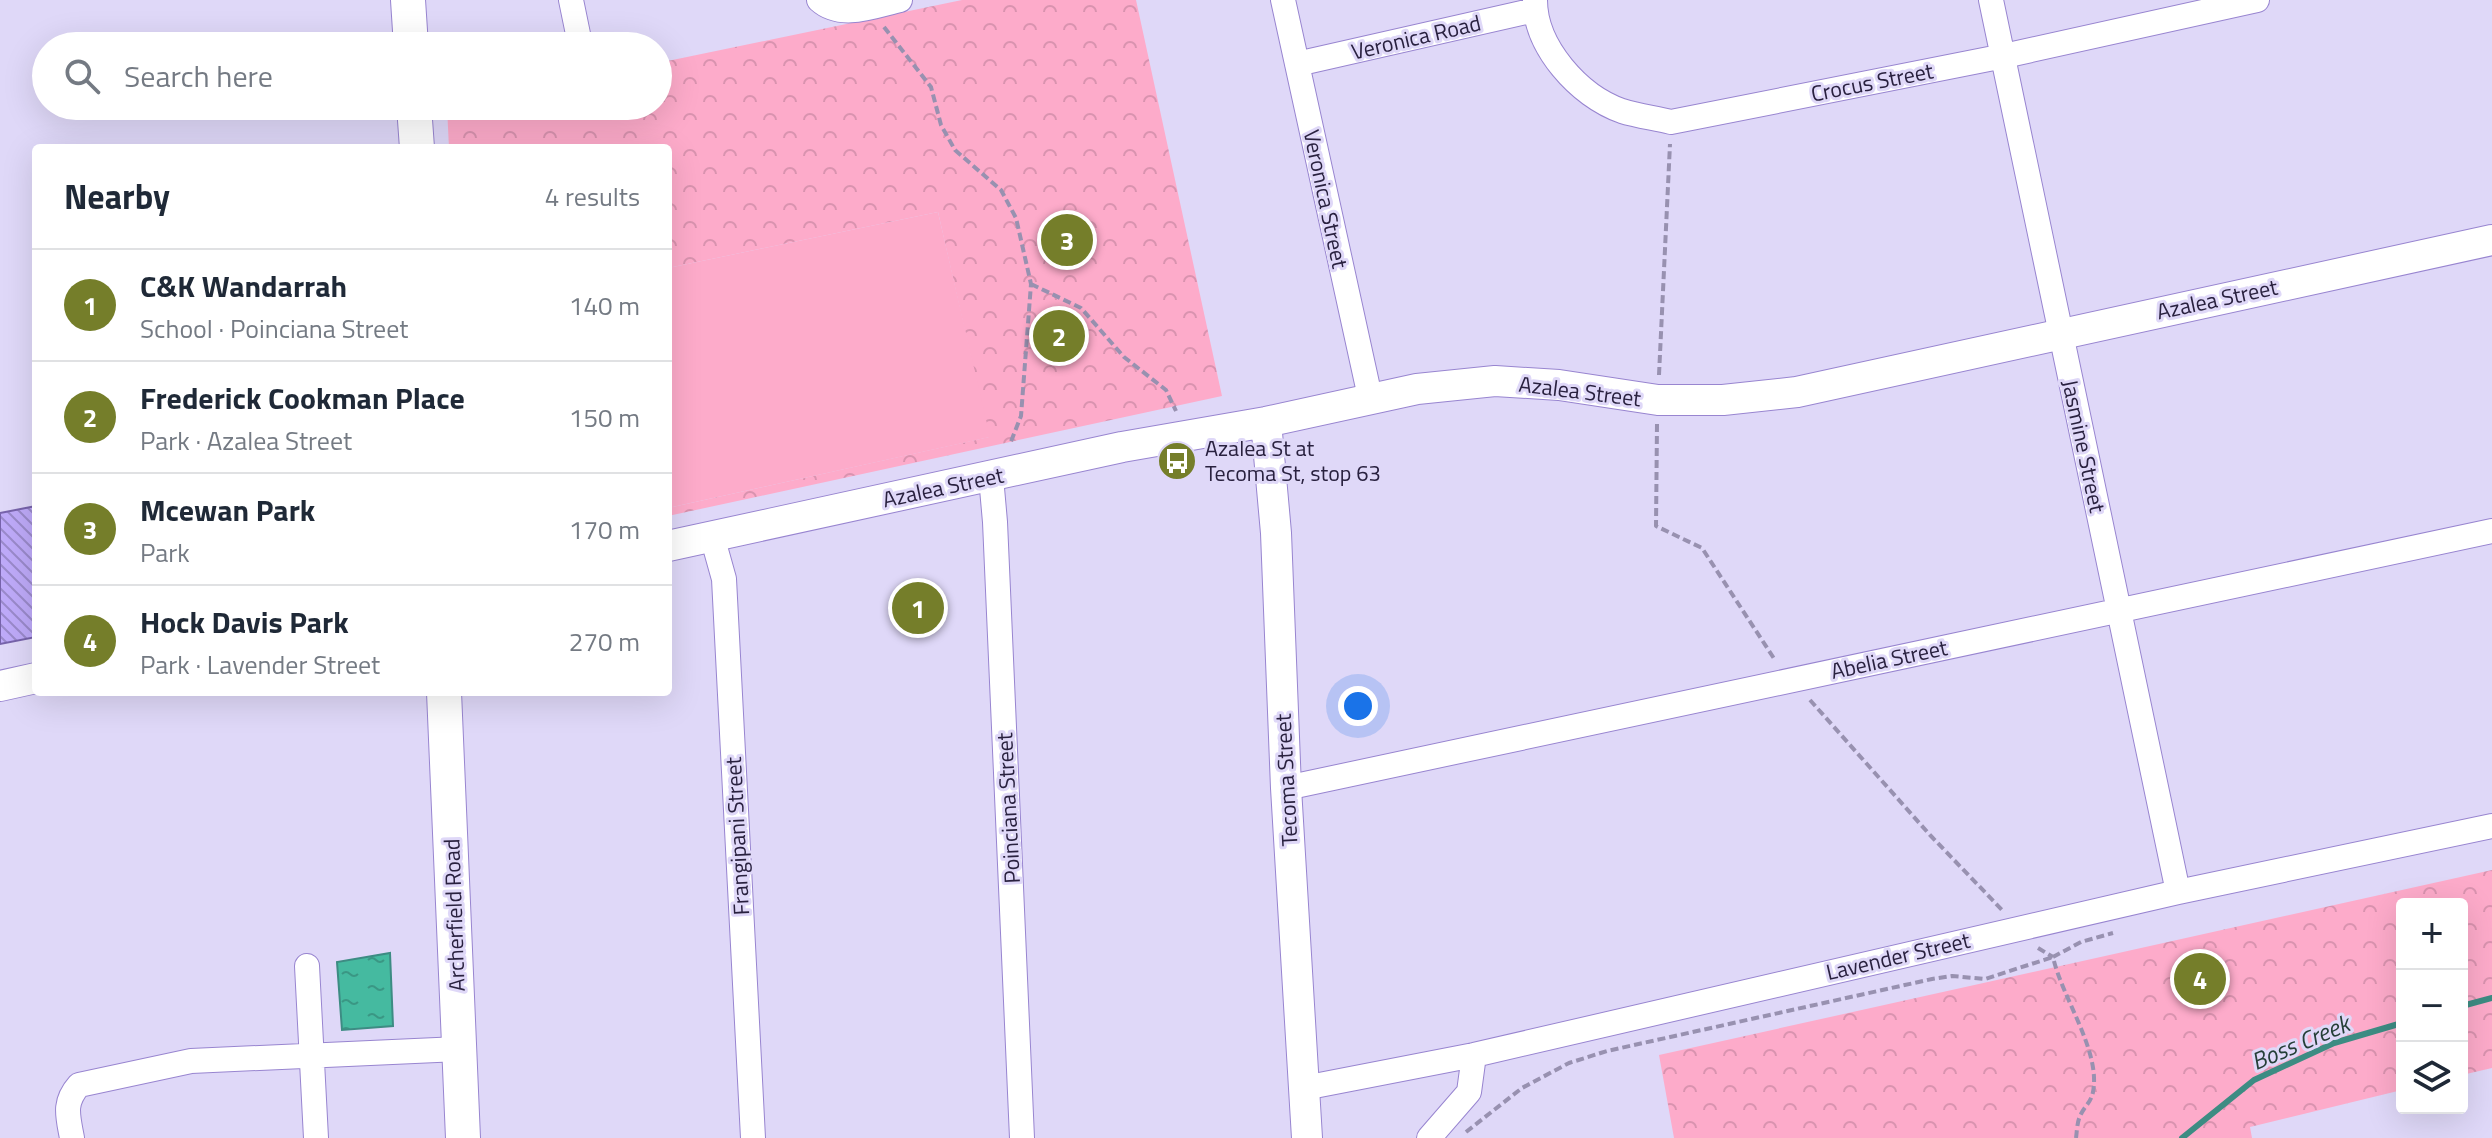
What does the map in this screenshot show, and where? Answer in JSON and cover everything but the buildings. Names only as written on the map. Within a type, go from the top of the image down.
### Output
[{"type":"main road","points":[[408,0],[410,32]]},
{"type":"main road","points":[[415,120],[417,144]]},
{"type":"main road","name":"Archerfield Road","points":[[444,696],[463,1138]]},
{"type":"street","points":[[571,0],[578,32]]},
{"type":"street","points":[[819,0],[827,7],[846,11],[900,0]]},
{"type":"street","name":"Veronica Street","points":[[1283,0],[1370,397]]},
{"type":"street","name":"Jasmine Street","points":[[1991,0],[2178,892]]},
{"type":"street","name":"Crocus Street","points":[[1535,5],[1550,51],[1584,90],[1621,111],[1671,122],[2004,56],[2257,0]]},
{"type":"street","name":"Veronica Road","points":[[1297,64],[1535,5]]},
{"type":"street","name":"Azalea Street","points":[[672,545],[1122,447],[1266,422],[1417,389],[1495,381],[1559,385],[1658,400],[1723,400],[1797,392],[2492,240]]},
{"type":"street","name":"Tecoma Street","points":[[1266,422],[1276,533],[1286,788],[1307,1138]]},
{"type":"street","name":"Poinciana Street","points":[[991,477],[1022,1138]]},
{"type":"street","name":"Abelia Street","points":[[1286,788],[2492,531]]},
{"type":"street","name":"Frangipani Street","points":[[712,536],[724,579],[753,1138]]},
{"type":"street","points":[[0,686],[32,679]]},
{"type":"street","name":"Lavender Street","points":[[1304,1088],[1474,1055],[2178,892],[2492,826]]},
{"type":"street","points":[[307,966],[316,1138]]},
{"type":"street","points":[[72,1138],[67,1114],[69,1096],[79,1085],[191,1061],[459,1049]]},
{"type":"street","points":[[1429,1138],[1469,1092],[1474,1055]]},
{"type":"path","points":[[871,6],[931,87],[941,125],[955,150],[1001,190],[1016,218],[1031,284],[1021,416],[1014,438],[991,477]]},
{"type":"path","points":[[1671,122],[1655,442],[1656,526],[1702,548],[1776,663],[1930,835],[2004,912],[2011,930]]},
{"type":"path","points":[[1031,284],[1081,308],[1124,357],[1166,390],[1177,412],[1197,433]]},
{"type":"path","points":[[1460,1137],[1522,1088],[1569,1063],[1607,1051],[1932,979],[1952,976],[1985,979],[2053,957],[2081,942],[2123,930]]},
{"type":"path","points":[[2053,957],[2058,980],[2094,1071],[2093,1092],[2080,1115],[2076,1138]]},
{"type":"green space","points":[[962,0],[1136,0],[1222,396],[672,515],[672,507],[989,437],[938,212],[672,267],[672,144],[449,144],[448,120],[672,120],[672,60]]},
{"type":"green space","points":[[938,212],[990,437],[672,507],[672,267]]},
{"type":"green space","points":[[2492,870],[2492,1068],[2468,1074],[2468,898],[2396,898],[2396,1091],[2250,1127],[2252,1138],[1674,1138],[1659,1055]]},
{"type":"water","points":[[390,953],[393,1026],[342,1030],[337,962]]},
{"type":"waterway","name":"Boss Creek","points":[[2468,1004],[2492,998]]},
{"type":"waterway","name":"Boss Creek","points":[[2182,1138],[2254,1080],[2334,1043],[2396,1025]]},
{"type":"place","name":"Mcewan Park","points":[[1067,240]]},
{"type":"place","name":"Frederick Cookman Place","points":[[1059,336]]},
{"type":"place","name":"Azalea St at Tecoma St, stop 63","points":[[1177,461]]},
{"type":"place","name":"C&K Wandarrah","points":[[918,608]]},
{"type":"place","name":"Hock Davis Park","points":[[2200,979]]}]
